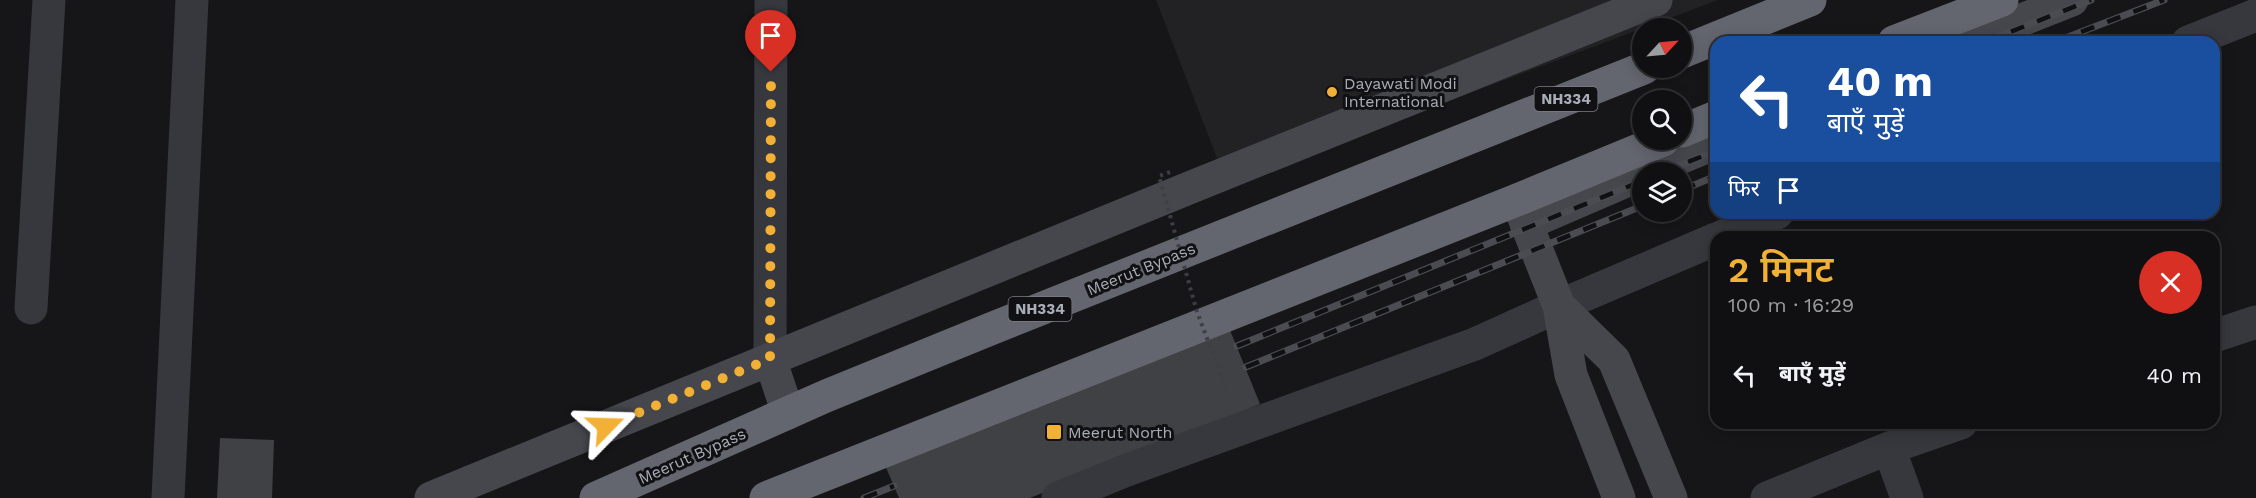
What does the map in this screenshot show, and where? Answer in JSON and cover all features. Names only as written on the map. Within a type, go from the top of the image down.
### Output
[{"type":"highway","points":[[1721,36],[1810,0]]},
{"type":"highway","points":[[1909,36],[2002,0]]},
{"type":"highway","points":[[1692,48],[1710,41]]},
{"type":"highway","name":"Meerut Bypass","points":[[596,498],[788,413],[993,328],[1632,73]]},
{"type":"highway","points":[[1692,127],[1710,119]]},
{"type":"highway","points":[[766,498],[831,471],[1521,212],[1643,150]]},
{"type":"street","points":[[31,308],[49,0]]},
{"type":"street","points":[[168,498],[192,0]]},
{"type":"street","points":[[771,0],[770,359],[788,413]]},
{"type":"street","points":[[431,498],[1656,0]]},
{"type":"street","points":[[1981,36],[2072,0]]},
{"type":"street","points":[[2203,36],[2256,15]]},
{"type":"street","points":[[1670,162],[1710,146]]},
{"type":"street","points":[[1619,498],[1571,375],[1559,306],[1521,212],[1632,177]]},
{"type":"street","points":[[1735,231],[1763,219]]},
{"type":"street","points":[[1058,498],[1127,470],[1475,344],[1710,242]]},
{"type":"street","points":[[1559,306],[1614,360],[1671,498]]},
{"type":"street","points":[[2220,334],[2256,322]]},
{"type":"street","points":[[1767,498],[1889,448],[1943,429]]},
{"type":"street","points":[[1889,448],[1907,498]]},
{"type":"path","points":[[1170,172],[1159,176],[1197,312],[1226,388]]},
{"type":"shaded area","name":"Dayawati Modi International","points":[[1156,0],[1718,0],[1670,18],[1632,18],[1632,32],[1227,184]]},
{"type":"building","name":"Meerut North","points":[[1219,303],[1260,404],[1030,498],[899,498],[876,444]]},
{"type":"building","points":[[220,438],[274,440],[272,498],[217,498]]},
{"type":"railway","points":[[2000,36],[2091,0]]},
{"type":"railway","points":[[2071,36],[2164,0]]},
{"type":"railway","points":[[1688,162],[1710,153]]},
{"type":"railway","points":[[1692,186],[1710,178]]},
{"type":"railway","points":[[1237,346],[1632,185]]},
{"type":"railway","points":[[1246,367],[1632,210]]},
{"type":"railway","points":[[864,498],[894,486]]},
{"type":"place","name":"Dayawati Modi International","points":[[1332,92]]},
{"type":"place","name":"Meerut North","points":[[1054,432]]},
{"type":"route","points":[[606,426],[770,359],[771,72]]}]
